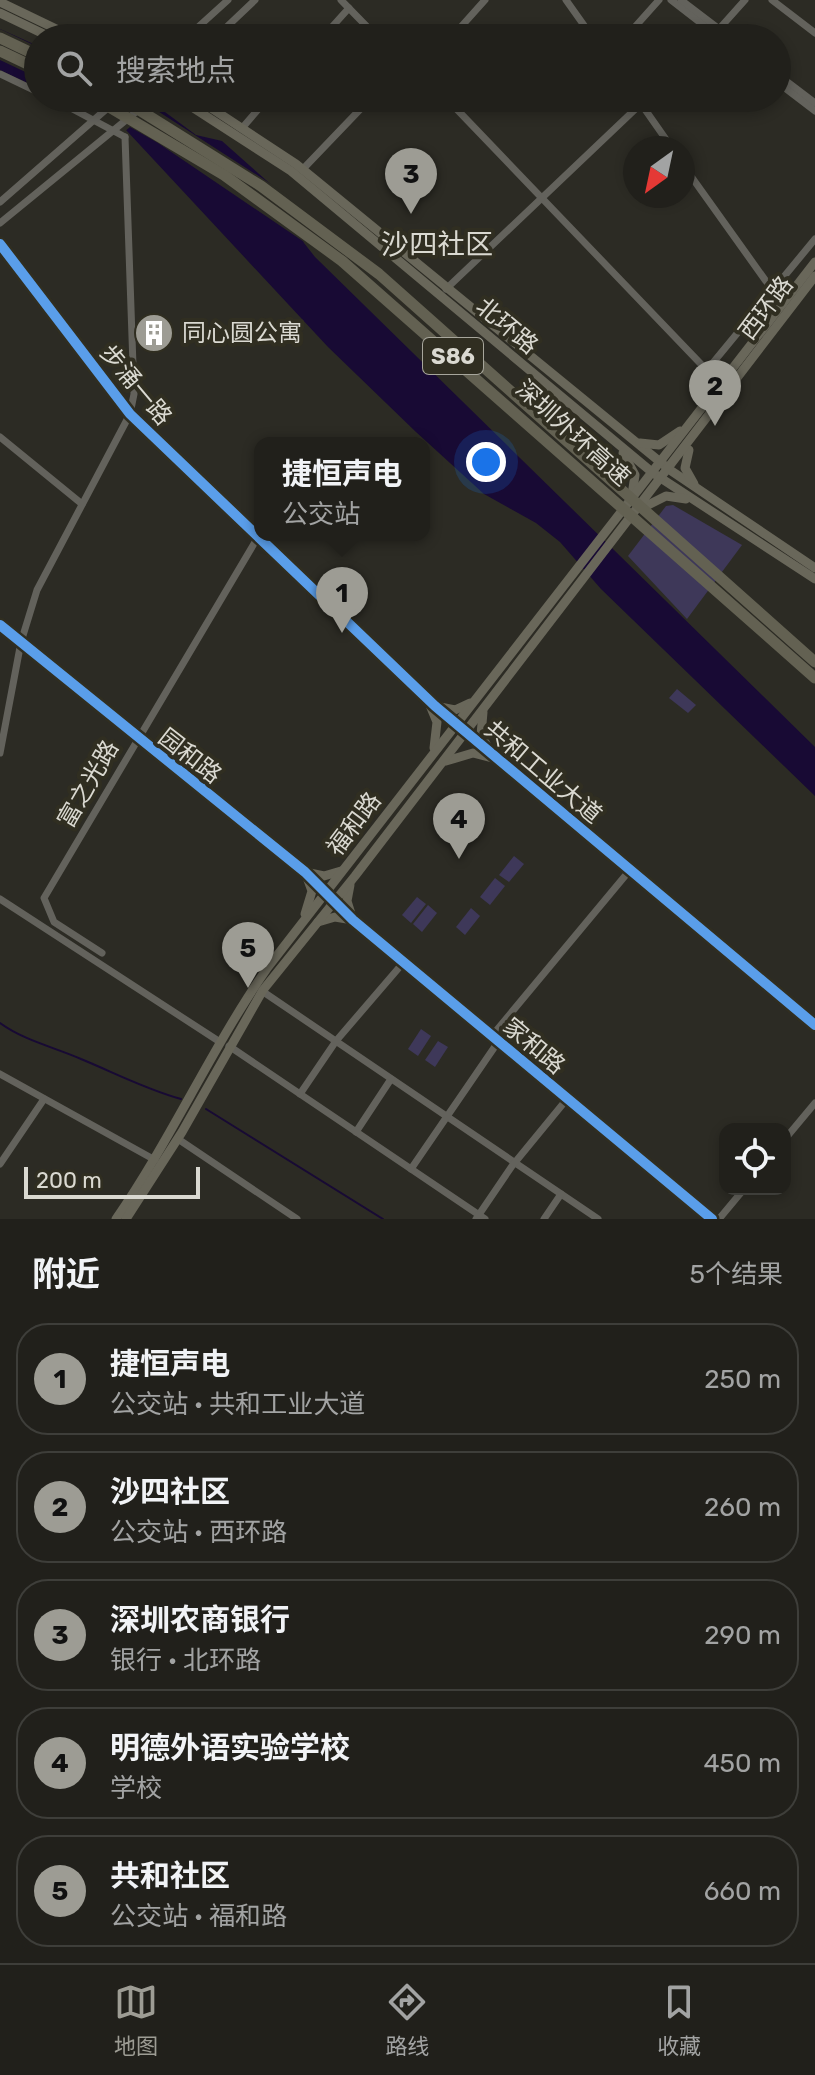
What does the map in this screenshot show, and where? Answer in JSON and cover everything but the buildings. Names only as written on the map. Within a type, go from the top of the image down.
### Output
[{"type":"highway","points":[[0,38],[24,49]]},
{"type":"highway","points":[[0,51],[24,62]]},
{"type":"highway","name":"深圳外环高速","points":[[118,112],[224,175],[352,269],[788,647]]},
{"type":"highway","name":"深圳外环高速","points":[[142,112],[231,165],[350,251],[788,647]]},
{"type":"highway","points":[[788,647],[815,660]]},
{"type":"highway","points":[[788,647],[815,681]]},
{"type":"main road","points":[[0,2],[46,24]]},
{"type":"main road","points":[[0,13],[24,25]]},
{"type":"main road","name":"北环路","points":[[200,112],[291,171],[653,473],[815,579]]},
{"type":"main road","name":"北环路","points":[[219,112],[303,169],[670,470],[815,568]]},
{"type":"main road","name":"西环路","points":[[653,473],[815,262]]},
{"type":"main road","name":"西环路","points":[[663,480],[815,276]]},
{"type":"main road","points":[[633,440],[659,445],[692,422]]},
{"type":"main road","points":[[695,436],[685,468],[701,493]]},
{"type":"main road","points":[[614,441],[635,475],[635,489],[629,502]]},
{"type":"main road","name":"福和路","points":[[116,1219],[224,1044],[326,893],[565,581],[653,473]]},
{"type":"main road","name":"福和路","points":[[126,1219],[178,1139],[255,985],[307,924],[334,901],[355,876],[575,589],[663,480]]},
{"type":"main road","points":[[638,511],[666,496],[693,501]]},
{"type":"main road","points":[[431,702],[455,710],[475,698]]},
{"type":"main road","points":[[429,758],[437,742],[438,729],[431,702]]},
{"type":"main road","points":[[485,707],[481,735],[496,759]]},
{"type":"main road","points":[[440,766],[467,754],[496,759]]},
{"type":"main road","points":[[305,872],[324,876],[345,869]]},
{"type":"main road","points":[[305,872],[312,891],[307,924],[335,917],[353,920],[348,895],[355,876]]},
{"type":"street","points":[[201,24],[228,0]]},
{"type":"street","points":[[230,24],[255,0]]},
{"type":"street","points":[[464,24],[485,0]]},
{"type":"street","points":[[566,0],[583,24]]},
{"type":"street","points":[[638,24],[659,0]]},
{"type":"street","points":[[671,0],[702,24]]},
{"type":"street","points":[[681,0],[705,24]]},
{"type":"street","points":[[725,24],[745,0]]},
{"type":"street","points":[[772,0],[815,33]]},
{"type":"street","points":[[331,24],[345,3],[365,24]]},
{"type":"street","points":[[0,74],[24,85]]},
{"type":"street","points":[[791,85],[815,103]]},
{"type":"street","points":[[791,93],[815,111]]},
{"type":"street","points":[[79,112],[125,137]]},
{"type":"street","points":[[0,202],[104,112]]},
{"type":"street","points":[[0,223],[137,112]]},
{"type":"street","points":[[0,753],[21,642],[37,590],[130,414],[134,394],[125,137],[144,112]]},
{"type":"street","points":[[243,127],[256,112]]},
{"type":"street","points":[[303,169],[358,112]]},
{"type":"street","points":[[460,112],[721,385]]},
{"type":"street","points":[[446,289],[630,112]]},
{"type":"street","points":[[650,112],[664,136]]},
{"type":"street","points":[[695,182],[783,305]]},
{"type":"street","points":[[707,370],[815,239]]},
{"type":"street","name":"步涌一路","points":[[0,244],[130,414],[254,533]]},
{"type":"street","points":[[0,437],[82,504]]},
{"type":"street","name":"富之光路","points":[[102,953],[54,922],[44,898],[256,541]]},
{"type":"street","name":"共和工业大道","points":[[262,541],[465,733],[815,1025]]},
{"type":"street","name":"园和路","points":[[0,625],[305,872],[334,901]]},
{"type":"street","points":[[411,1169],[494,1039],[630,870]]},
{"type":"street","points":[[0,899],[300,1094],[480,1218],[515,1162],[567,1099]]},
{"type":"street","name":"家和路","points":[[334,901],[403,963],[712,1219]]},
{"type":"street","points":[[300,1094],[336,1041],[403,963]]},
{"type":"street","points":[[262,991],[598,1219]]},
{"type":"street","points":[[0,1074],[155,1160]]},
{"type":"street","points":[[356,1132],[391,1079]]},
{"type":"street","points":[[0,1164],[44,1099]]},
{"type":"street","points":[[791,1132],[815,1103]]},
{"type":"street","points":[[178,1139],[295,1218]]},
{"type":"street","points":[[544,1219],[561,1194]]},
{"type":"street","points":[[719,1219],[739,1195]]},
{"type":"shaded area","points":[[0,29],[24,40],[24,81],[0,70]]},
{"type":"shaded area","points":[[89,112],[165,112],[196,135],[222,141],[285,197],[304,243],[315,257],[815,747],[815,796],[601,589],[560,542],[536,523],[484,494],[430,445],[430,437],[421,437],[328,347],[126,130]]},
{"type":"shaded area","points":[[673,505],[742,545],[687,619],[628,556],[666,506]]},
{"type":"shaded area","points":[[677,689],[696,705],[688,713],[669,698]]},
{"type":"shaded area","points":[[514,856],[524,864],[509,882],[499,875]]},
{"type":"shaded area","points":[[495,878],[505,886],[490,905],[480,897]]},
{"type":"shaded area","points":[[417,897],[426,904],[411,923],[402,915]]},
{"type":"shaded area","points":[[428,905],[437,913],[422,932],[413,924]]},
{"type":"shaded area","points":[[471,908],[480,916],[465,935],[456,927]]},
{"type":"shaded area","points":[[421,1029],[431,1036],[418,1056],[408,1049]]},
{"type":"shaded area","points":[[438,1041],[448,1047],[435,1067],[425,1060]]},
{"type":"pier","points":[[0,29],[24,40],[24,71],[0,60]]},
{"type":"pier","points":[[80,112],[159,112],[288,195],[313,248],[158,143],[130,127],[123,133]]},
{"type":"waterway","points":[[0,1023],[29,1039],[181,1099]]},
{"type":"waterway","points":[[206,1109],[383,1219]]},
{"type":"cycle path","points":[[0,244],[130,414],[254,533]]},
{"type":"cycle path","points":[[263,541],[435,706],[815,1025]]},
{"type":"cycle path","points":[[0,625],[305,872],[353,920],[712,1219]]},
{"type":"place","name":"深圳农商银行","points":[[411,214]]},
{"type":"place","name":"同心圆公寓","points":[[154,333]]},
{"type":"place","name":"沙四社区","points":[[715,426]]},
{"type":"place","name":"捷恒声电","points":[[342,633]]},
{"type":"place","name":"明德外语实验学校","points":[[459,859]]},
{"type":"place","name":"共和社区","points":[[248,988]]},
{"type":"district","name":"沙四社区","points":[[437,244]]}]
